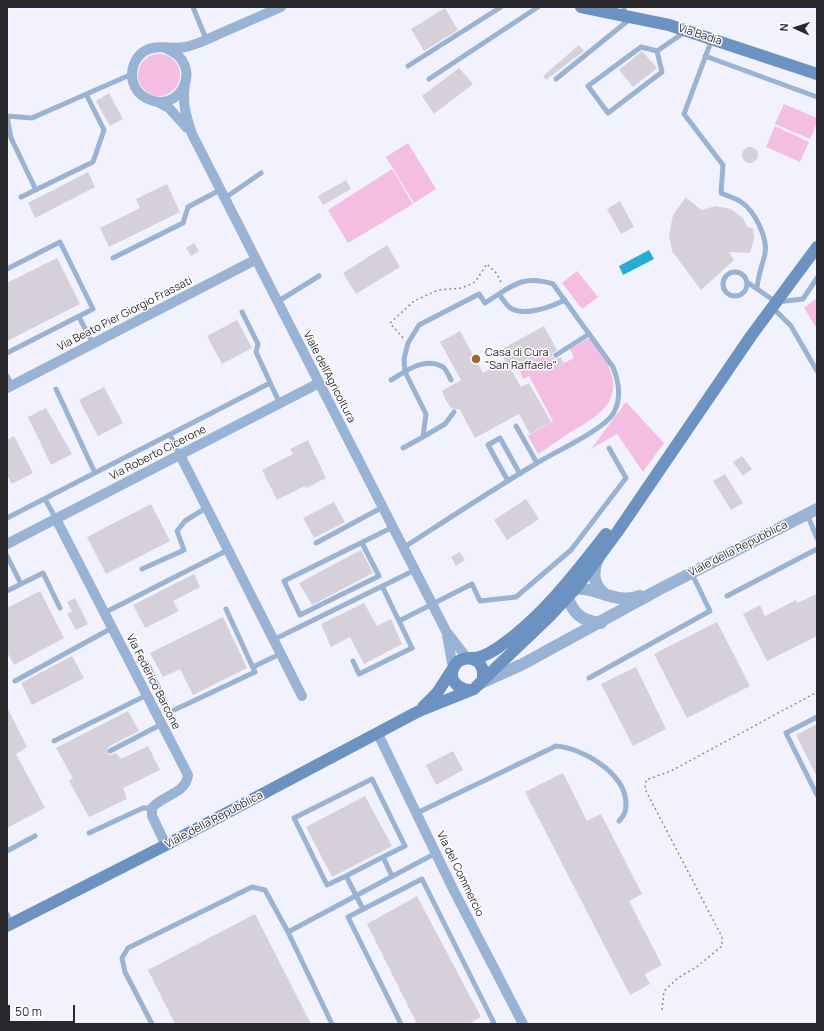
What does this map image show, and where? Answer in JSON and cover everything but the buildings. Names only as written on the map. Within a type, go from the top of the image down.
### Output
[{"type":"main road","name":"Via Badia","points":[[581,7],[627,13],[712,39],[817,74]]},
{"type":"main road","points":[[807,259],[817,242]]},
{"type":"main road","points":[[670,453],[569,591],[549,617],[482,681],[470,690],[460,688],[456,685],[452,676],[453,669],[457,662],[490,653],[499,647],[569,591],[598,559],[670,453],[774,305],[817,247]]},
{"type":"main road","points":[[469,658],[482,666],[482,681]]},
{"type":"main road","name":"Viale della Repubblica","points":[[419,711],[437,692],[453,669]]},
{"type":"main road","name":"Viale della Repubblica","points":[[9,921],[166,845],[419,711],[470,690]]},
{"type":"street","points":[[132,74],[137,59],[142,53],[149,49],[186,47],[281,7]]},
{"type":"street","points":[[184,62],[188,51],[202,41]]},
{"type":"street","points":[[165,48],[179,55],[184,62]]},
{"type":"street","name":"Viale dell'Agricoltura","points":[[184,62],[187,77],[185,84],[184,106],[192,134],[276,302],[383,507],[432,605],[446,631],[469,658]]},
{"type":"street","name":"Viale dell'Agricoltura","points":[[132,74],[136,90],[150,100],[158,102],[169,108],[192,134]]},
{"type":"street","points":[[158,102],[167,101],[174,98],[185,84]]},
{"type":"street","name":"Via Beato Pier Giorgio Frassati","points":[[9,383],[93,344],[255,260]]},
{"type":"street","name":"Via Roberto Cicerone","points":[[7,544],[319,384]]},
{"type":"street","points":[[180,455],[302,696]]},
{"type":"street","name":"Viale della Repubblica","points":[[482,681],[523,664],[601,623],[658,590],[812,512]]},
{"type":"street","name":"Via Federico Barcone","points":[[56,519],[188,775],[187,783],[183,788],[156,803],[152,808]]},
{"type":"street","points":[[598,559],[594,568],[595,582],[602,592],[608,596]]},
{"type":"street","name":"Viale della Repubblica","points":[[569,591],[595,591],[608,596],[628,600],[658,590]]},
{"type":"street","points":[[569,591],[570,606],[576,613],[591,622],[601,623]]},
{"type":"street","name":"Viale dell'Agricoltura","points":[[446,631],[453,669]]},
{"type":"street","name":"Via del Commercio","points":[[378,734],[436,853],[523,1024]]},
{"type":"street","points":[[152,808],[152,816],[166,845]]},
{"type":"lane","points":[[193,7],[202,41]]},
{"type":"lane","points":[[408,66],[501,7]]},
{"type":"lane","points":[[429,79],[538,7]]},
{"type":"lane","points":[[556,79],[627,13]]},
{"type":"lane","points":[[657,51],[662,72],[608,113],[588,86],[641,47],[657,51],[687,31]]},
{"type":"lane","points":[[712,39],[684,114],[723,165],[721,193],[742,202],[754,216],[765,236],[765,253],[757,278],[757,288]]},
{"type":"lane","points":[[705,56],[817,97]]},
{"type":"lane","points":[[36,190],[11,138],[7,116],[32,118],[132,74]]},
{"type":"lane","points":[[21,197],[93,162],[104,130],[88,98]]},
{"type":"lane","points":[[113,258],[183,223],[188,207],[222,195],[261,173]]},
{"type":"lane","points":[[7,269],[60,242],[93,310],[7,353]]},
{"type":"lane","points":[[747,282],[746,290],[736,296],[728,294],[722,285],[726,274],[733,271],[744,275],[747,282],[757,288],[774,305],[791,326],[817,371]]},
{"type":"lane","points":[[276,302],[319,276]]},
{"type":"lane","points":[[774,305],[803,299],[817,278]]},
{"type":"lane","points":[[403,548],[537,463],[603,424],[613,414],[618,400],[619,382],[613,367],[553,284],[540,280],[524,280],[485,303],[479,294],[419,325],[408,343],[404,359],[405,372],[426,414],[423,437]]},
{"type":"lane","points":[[499,294],[510,308],[519,311],[537,309],[565,300]]},
{"type":"lane","points":[[242,312],[258,344],[256,352],[280,404]]},
{"type":"lane","points":[[79,316],[93,344]]},
{"type":"lane","points":[[556,355],[589,334]]},
{"type":"lane","points":[[391,380],[422,363],[444,367],[452,380]]},
{"type":"lane","points":[[8,516],[45,499],[270,383]]},
{"type":"lane","points":[[56,389],[95,473]]},
{"type":"lane","points":[[402,448],[445,424],[454,412]]},
{"type":"lane","points":[[516,426],[537,463]]},
{"type":"lane","points":[[170,435],[180,455]]},
{"type":"lane","points":[[508,481],[488,445],[500,438],[520,474]]},
{"type":"lane","points":[[399,621],[472,584],[480,601],[516,597],[571,550],[626,478],[609,448]]},
{"type":"lane","points":[[45,499],[56,519]]},
{"type":"lane","points":[[316,543],[383,507]]},
{"type":"lane","points":[[142,569],[184,550],[177,531],[185,521],[206,508]]},
{"type":"lane","points":[[812,512],[817,538]]},
{"type":"lane","points":[[362,542],[379,576],[300,615],[284,581],[362,542],[393,527]]},
{"type":"lane","points":[[726,596],[817,549]]},
{"type":"lane","points":[[104,613],[228,550]]},
{"type":"lane","points":[[7,556],[21,584]]},
{"type":"lane","points":[[273,640],[415,570]]},
{"type":"lane","points":[[7,591],[43,573],[60,608]]},
{"type":"lane","points":[[589,678],[710,611],[692,573]]},
{"type":"lane","points":[[353,661],[359,674],[412,648],[382,586]]},
{"type":"lane","points":[[147,663],[170,712],[255,672],[226,609]]},
{"type":"lane","points":[[15,681],[112,628]]},
{"type":"lane","points":[[253,667],[280,654]]},
{"type":"lane","points":[[54,741],[147,695]]},
{"type":"lane","points":[[817,717],[786,733],[817,794]]},
{"type":"lane","points":[[110,752],[162,724]]},
{"type":"lane","points":[[417,813],[556,746],[567,747],[583,753],[609,771],[621,784],[626,808],[625,815],[619,821]]},
{"type":"lane","points":[[372,778],[406,846],[383,857],[328,885],[294,818],[372,778]]},
{"type":"lane","points":[[89,832],[143,808],[152,808]]},
{"type":"lane","points":[[7,851],[35,836]]},
{"type":"lane","points":[[288,932],[436,853]]},
{"type":"lane","points":[[383,857],[392,876]]},
{"type":"lane","points":[[346,876],[363,909]]},
{"type":"lane","points":[[401,1024],[348,917],[422,880],[494,1023],[492,1024]]},
{"type":"lane","points":[[152,1024],[125,972],[122,958],[128,948],[252,887],[265,890],[288,932],[332,1024]]},
{"type":"path","points":[[408,343],[390,323],[414,301],[438,290],[462,288],[475,282],[487,264],[498,274],[505,291]]},
{"type":"path","points":[[662,1010],[664,991],[678,978],[698,966],[722,946],[722,937],[645,789],[646,780],[671,771],[817,692]]},
{"type":"shaded area","points":[[159,54],[174,60],[180,75],[174,90],[159,96],[144,90],[138,75],[144,60]]},
{"type":"shaded area","points":[[784,104],[817,118],[817,123],[810,139],[775,124]]},
{"type":"shaded area","points":[[775,126],[809,142],[800,162],[766,147]]},
{"type":"shaded area","points":[[408,143],[436,189],[414,203],[386,157]]},
{"type":"shaded area","points":[[392,169],[413,204],[348,243],[328,210]]},
{"type":"shaded area","points":[[577,271],[598,297],[582,309],[562,283]]},
{"type":"shaded area","points":[[817,298],[817,329],[804,308]]},
{"type":"shaded area","points":[[587,339],[591,339],[609,366],[612,376],[612,396],[594,418],[538,454],[528,436],[553,421],[529,376],[523,379],[519,368],[547,352],[556,367],[574,358],[570,349]]},
{"type":"shaded area","points":[[626,402],[664,443],[643,472],[617,434],[591,449]]},
{"type":"water","points":[[649,250],[654,259],[623,275],[619,266]]},
{"type":"place","name":"Casa di Cura \"San Raffaele\"","points":[[476,359]]}]
